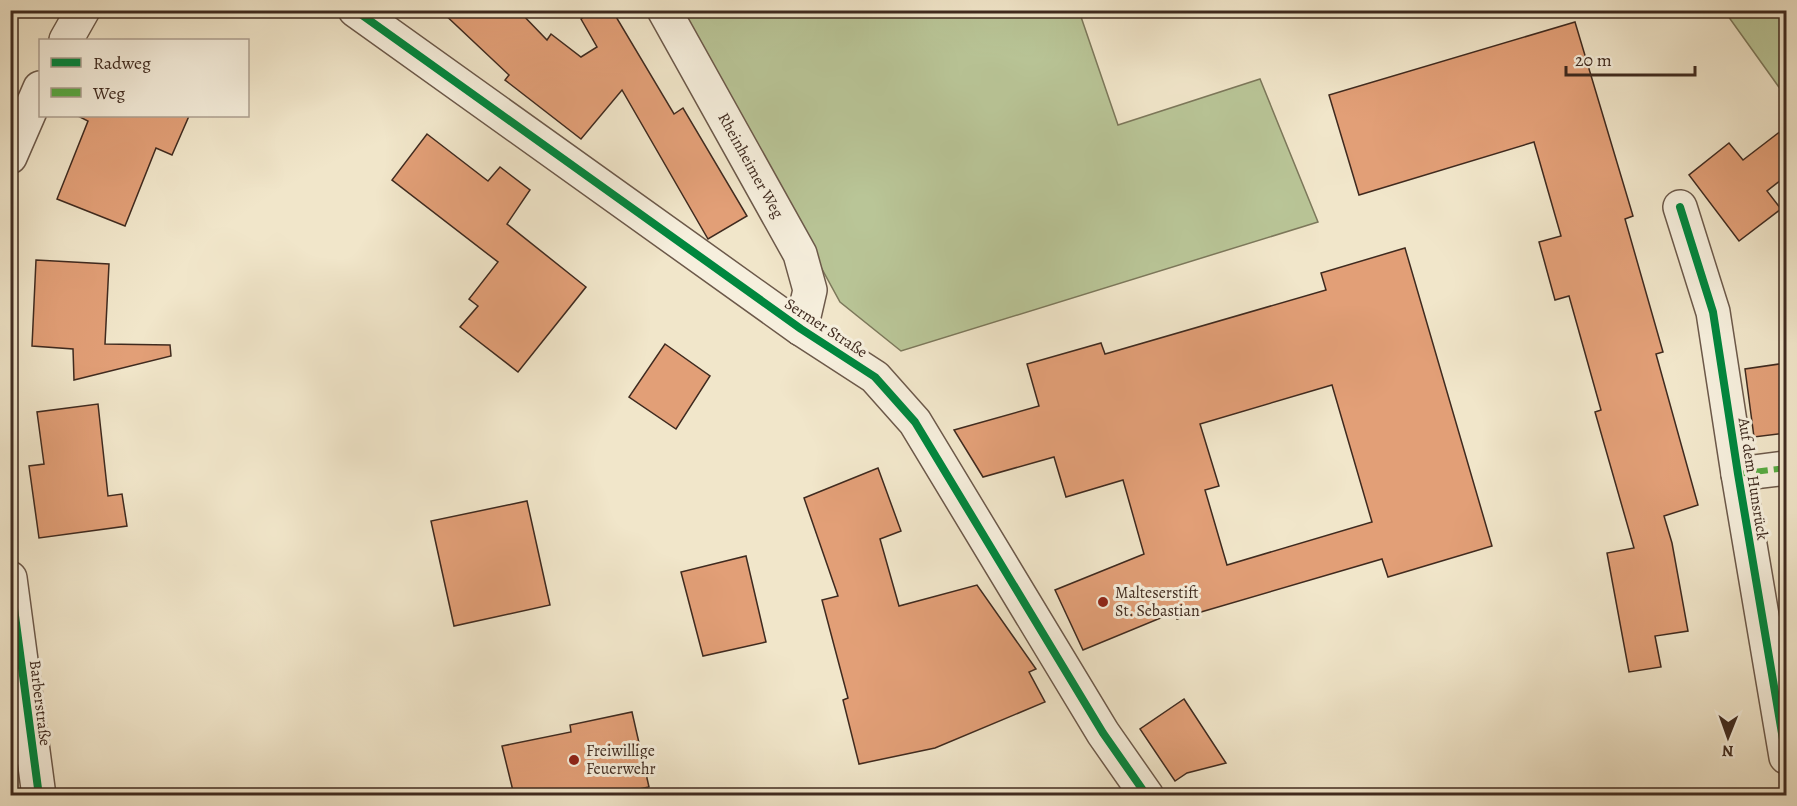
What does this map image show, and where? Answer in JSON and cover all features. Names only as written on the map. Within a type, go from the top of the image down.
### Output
[{"type":"street","points":[[67,39],[83,10]]},
{"type":"street","name":"Sermer Straße","points":[[355,10],[801,329],[875,376],[915,422],[1103,734],[1146,795]]},
{"type":"street","name":"Rheinheimer Weg","points":[[664,10],[800,254],[810,290],[801,329]]},
{"type":"street","points":[[10,157],[39,90]]},
{"type":"street","name":"Auf dem Hunsrück","points":[[1680,207],[1713,312],[1786,757]]},
{"type":"street","name":"Auf dem Hunsrück","points":[[1738,474],[1786,468]]},
{"type":"street","name":"Barberstraße","points":[[10,578],[22,754],[39,795]]},
{"type":"green space","points":[[681,11],[1079,11],[1118,125],[1260,79],[1318,222],[901,351],[840,302]]},
{"type":"green space","points":[[1728,11],[1786,11],[1786,97],[1728,16]]},
{"type":"building","points":[[440,10],[518,10],[547,40],[551,34],[581,57],[597,47],[581,19],[594,10],[612,10],[674,114],[683,108],[747,216],[708,239],[622,90],[581,139],[505,80],[509,75]]},
{"type":"building","points":[[1575,22],[1633,216],[1625,219],[1663,352],[1656,354],[1698,505],[1664,516],[1672,543],[1688,631],[1655,636],[1661,667],[1629,672],[1607,553],[1634,548],[1595,412],[1601,410],[1569,296],[1555,300],[1539,242],[1561,236],[1534,142],[1359,195],[1329,95]]},
{"type":"building","points":[[80,117],[189,117],[172,155],[156,148],[125,226],[57,199],[88,121]]},
{"type":"building","points":[[1786,127],[1786,176],[1767,191],[1781,209],[1739,241],[1689,175],[1729,143],[1743,160]]},
{"type":"building","points":[[427,134],[488,181],[500,167],[530,190],[507,224],[586,287],[518,372],[460,327],[478,306],[469,299],[498,262],[392,180]]},
{"type":"building","points":[[1405,248],[1492,546],[1388,577],[1382,559],[1177,619],[1175,612],[1083,650],[1055,590],[1144,554],[1123,480],[1066,497],[1054,457],[983,477],[954,430],[1039,406],[1027,364],[1101,343],[1105,354],[1326,290],[1321,273]],"holes":[[[1332,385],[1372,522],[1227,565],[1205,490],[1219,486],[1200,424]]]},
{"type":"building","points":[[36,260],[109,264],[105,344],[170,345],[171,356],[74,380],[73,349],[32,346]]},
{"type":"building","points":[[665,344],[710,376],[676,429],[629,397]]},
{"type":"building","points":[[1786,363],[1786,433],[1754,437],[1745,369]]},
{"type":"building","points":[[98,404],[108,496],[122,494],[127,526],[39,538],[29,466],[44,464],[37,412]]},
{"type":"building","points":[[878,468],[901,531],[880,539],[899,606],[977,585],[1036,669],[1029,672],[1045,702],[935,748],[859,764],[843,700],[848,698],[822,600],[838,596],[804,498]]},
{"type":"building","points":[[527,501],[550,605],[454,626],[431,521]]},
{"type":"building","points":[[746,556],[766,642],[703,656],[681,572]]},
{"type":"building","points":[[1184,699],[1226,763],[1187,773],[1175,781],[1140,729]]},
{"type":"building","name":"Freiwillige Feuerwehr","points":[[632,712],[649,787],[609,795],[514,795],[502,746],[571,732],[570,725]]},
{"type":"marked path","points":[[1738,474],[1786,468]]},
{"type":"cycle path","points":[[355,10],[801,329],[875,377],[915,422],[1103,733],[1147,796]]},
{"type":"cycle path","points":[[1680,207],[1713,312],[1786,757]]},
{"type":"cycle path","points":[[10,578],[39,796]]},
{"type":"place","name":"Malteserstift St. Sebastian","points":[[1103,602]]},
{"type":"place","name":"Freiwillige Feuerwehr","points":[[574,760]]}]
